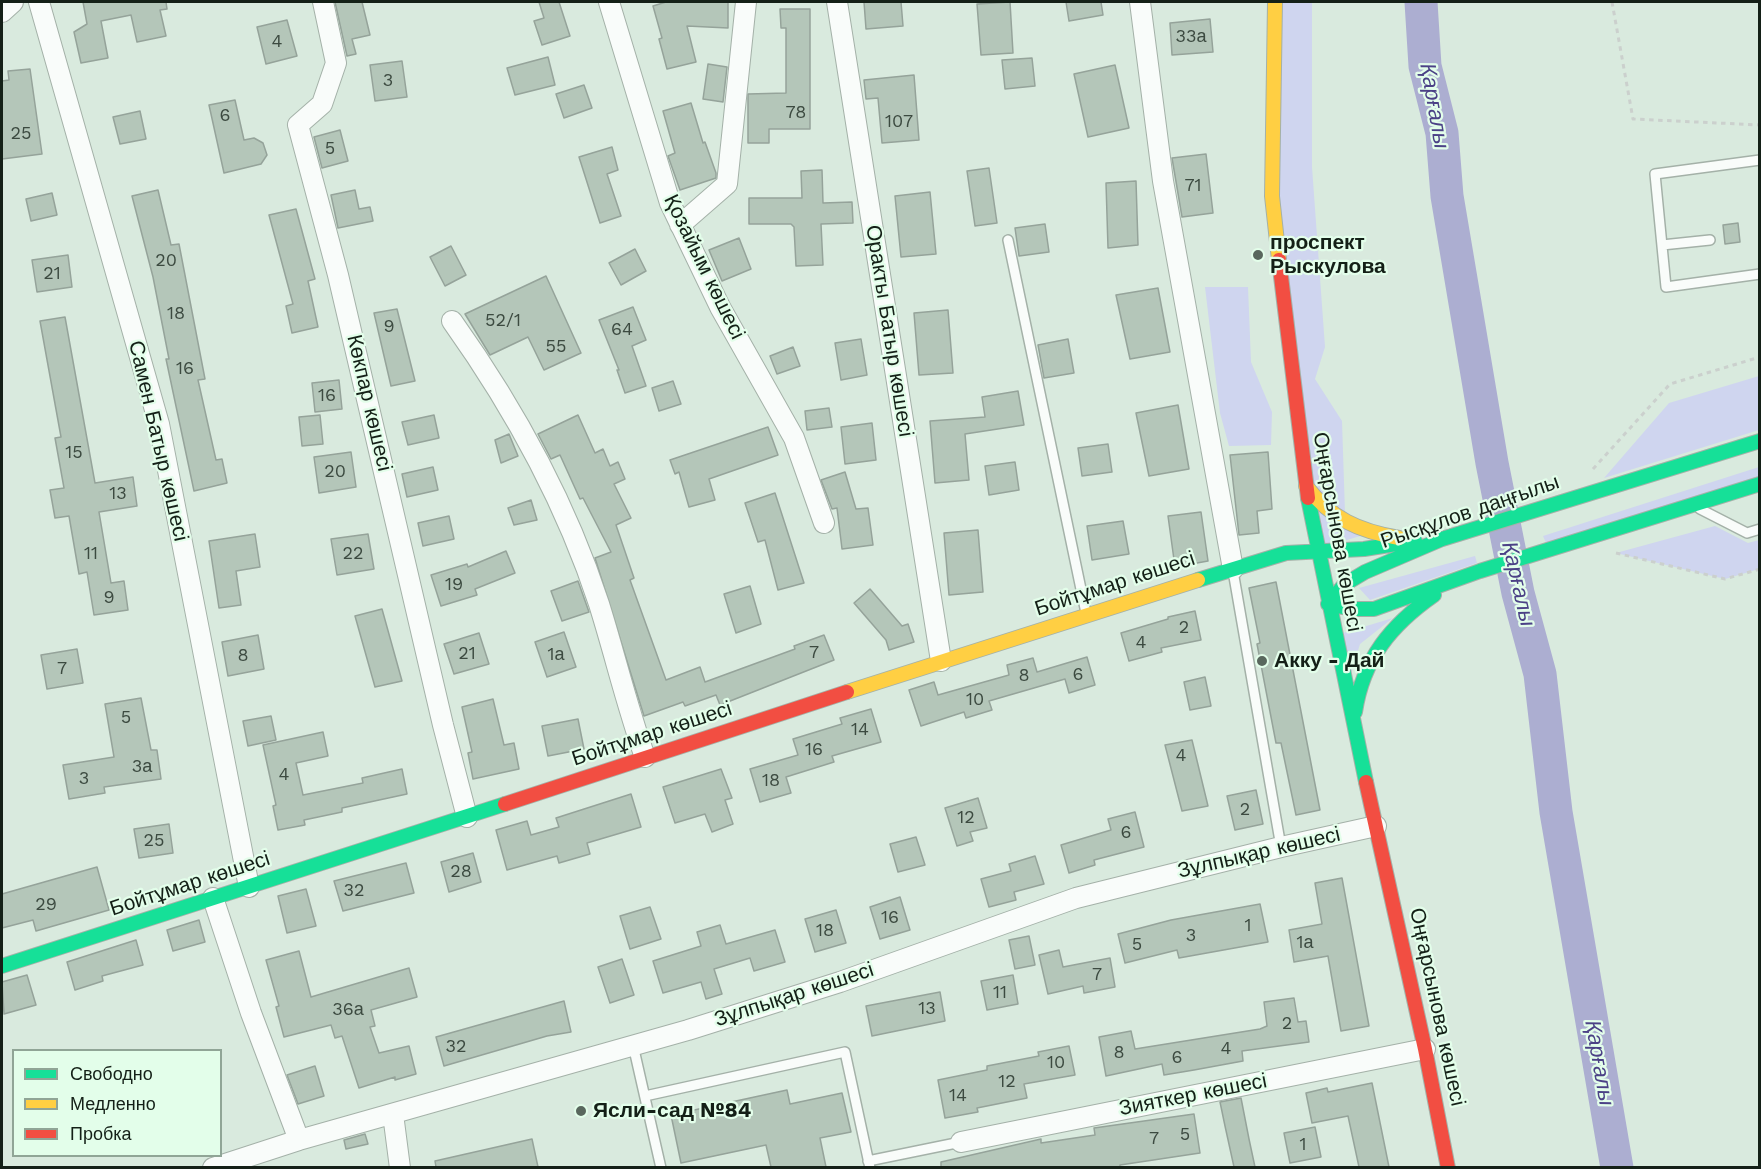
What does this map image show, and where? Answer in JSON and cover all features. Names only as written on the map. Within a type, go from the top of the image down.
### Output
[{"type":"main road","name":"Оңғарсынова көшесі","points":[[1275,2],[1272,196],[1305,484],[1328,604],[1425,1049],[1448,1167]]},
{"type":"main road","name":"Рысқұлов даңғылы","points":[[1328,604],[1345,584],[1365,572],[1442,539],[1760,441]]},
{"type":"main road","points":[[1305,484],[1321,508],[1340,522],[1370,533],[1415,542]]},
{"type":"main road","points":[[1328,604],[1352,609],[1374,609],[1563,544],[1760,484]]},
{"type":"main road","name":"Бойтұмар көшесі","points":[[2,966],[467,817],[645,757],[757,723],[941,661],[1286,553],[1317,549],[1364,549],[1442,539]]},
{"type":"main road","points":[[1354,728],[1357,686],[1371,654],[1389,631],[1429,598],[1458,579]]},
{"type":"street","points":[[2,12],[14,2]]},
{"type":"street","name":"Самен Батыр көшесі","points":[[39,2],[159,424],[249,887]]},
{"type":"street","name":"Көкпар көшесі","points":[[323,2],[336,63],[322,104],[298,125],[338,275],[443,725],[467,817]]},
{"type":"street","name":"Қозайым көшесі","points":[[609,2],[670,203],[720,306],[794,438],[824,523]]},
{"type":"street","points":[[680,225],[727,184],[746,2]]},
{"type":"street","name":"Оракты Батыр көшесі","points":[[837,2],[941,661]]},
{"type":"street","points":[[1140,2],[1163,181],[1233,569]]},
{"type":"street","points":[[452,321],[520,426],[570,526],[599,604],[627,707],[645,757]]},
{"type":"street","name":"Зұлпықар көшесі","points":[[213,1167],[299,1140],[633,1045],[840,982],[1076,898],[1281,847],[1377,826]]},
{"type":"street","points":[[213,898],[251,1013],[299,1140]]},
{"type":"street","name":"Зияткер көшесі","points":[[961,1142],[1425,1049]]},
{"type":"street","points":[[393,1114],[400,1167]]},
{"type":"lane","points":[[1760,160],[1655,174],[1666,287],[1760,274]]},
{"type":"lane","points":[[1008,240],[1087,615]]},
{"type":"lane","points":[[1662,245],[1710,240]]},
{"type":"lane","points":[[1693,505],[1748,533],[1760,529]]},
{"type":"lane","points":[[1233,569],[1281,847]]},
{"type":"lane","points":[[633,1045],[661,1167]]},
{"type":"lane","points":[[645,1096],[845,1052],[869,1164],[961,1142]]},
{"type":"path","points":[[1612,2],[1633,119],[1760,125]]},
{"type":"path","points":[[1591,470],[1670,384],[1760,357]]},
{"type":"path","points":[[1612,553],[1725,579],[1760,569]]},
{"type":"shaded area","points":[[1275,2],[1312,2],[1312,167],[1325,347],[1315,379],[1342,421],[1345,513],[1370,533],[1317,549],[1272,196]]},
{"type":"shaded area","points":[[1205,287],[1248,287],[1251,362],[1272,412],[1271,445],[1229,446],[1220,413]]},
{"type":"shaded area","points":[[1759,376],[1759,430],[1604,478],[1669,403]]},
{"type":"shaded area","points":[[1759,467],[1759,477],[1546,543],[1543,536]]},
{"type":"shaded area","points":[[1715,526],[1748,543],[1759,540],[1759,569],[1725,579],[1616,553]]},
{"type":"shaded area","points":[[1475,556],[1477,563],[1370,600],[1359,588]]},
{"type":"shaded area","points":[[1393,618],[1360,644],[1349,680],[1343,633]]},
{"type":"building","points":[[83,2],[166,2],[167,9],[160,10],[166,36],[137,42],[131,15],[101,21],[108,58],[81,63],[74,32],[87,24]]},
{"type":"building","points":[[335,2],[362,2],[370,35],[352,39],[356,54],[347,56]]},
{"type":"building","points":[[539,2],[559,2],[570,36],[542,45],[534,21],[544,18]]},
{"type":"building","points":[[666,2],[728,2],[728,28],[687,26],[696,62],[667,69],[659,39],[662,38],[653,6]]},
{"type":"building","points":[[864,2],[901,2],[903,26],[866,29]]},
{"type":"building","points":[[1010,2],[1013,53],[981,55],[977,4]]},
{"type":"building","points":[[1066,2],[1101,2],[1103,15],[1069,21]]},
{"type":"building","points":[[780,9],[810,9],[810,129],[769,129],[769,143],[748,143],[748,94],[786,93],[786,28],[781,28]]},
{"type":"building","points":[[1210,19],[1213,52],[1172,55],[1170,23]]},
{"type":"building","points":[[287,20],[297,56],[266,64],[257,27]]},
{"type":"building","points":[[548,57],[555,85],[515,95],[507,68]]},
{"type":"building","points":[[1032,58],[1035,86],[1005,89],[1002,60]]},
{"type":"building","points":[[402,61],[407,97],[375,101],[370,65]]},
{"type":"building","points":[[708,64],[727,67],[723,102],[703,99]]},
{"type":"building","points":[[1115,65],[1129,128],[1088,137],[1074,74]]},
{"type":"building","points":[[30,69],[42,154],[2,159],[2,81],[9,80],[8,71]]},
{"type":"building","points":[[914,75],[919,140],[882,143],[878,98],[866,99],[864,80]]},
{"type":"building","points":[[584,85],[592,108],[564,118],[556,94]]},
{"type":"building","points":[[235,100],[244,140],[254,138],[263,143],[267,155],[261,164],[224,173],[209,105]]},
{"type":"building","points":[[691,103],[716,178],[680,190],[668,156],[675,153],[663,111]]},
{"type":"building","points":[[140,111],[146,139],[120,144],[113,117]]},
{"type":"building","points":[[340,130],[348,161],[322,168],[314,137]]},
{"type":"building","points":[[612,147],[618,170],[607,174],[621,216],[600,223],[579,157]]},
{"type":"building","points":[[1206,154],[1213,213],[1182,217],[1172,158]]},
{"type":"building","points":[[989,168],[997,223],[975,226],[967,171]]},
{"type":"building","points":[[822,170],[823,203],[852,202],[853,223],[821,224],[823,265],[796,266],[794,227],[791,224],[749,224],[749,198],[802,198],[801,171]]},
{"type":"building","points":[[1136,181],[1138,245],[1108,248],[1106,183]]},
{"type":"building","points":[[158,190],[171,245],[179,244],[205,379],[198,380],[216,460],[222,459],[227,483],[194,491],[166,359],[169,359],[153,277],[132,196]]},
{"type":"building","points":[[355,190],[359,209],[370,207],[373,221],[338,228],[331,195]]},
{"type":"building","points":[[930,192],[936,254],[901,257],[895,196]]},
{"type":"building","points":[[52,193],[57,215],[31,221],[26,199]]},
{"type":"building","points":[[296,209],[315,279],[308,281],[318,327],[292,333],[286,306],[293,304],[269,215]]},
{"type":"building","points":[[1738,223],[1740,242],[1725,244],[1723,225]]},
{"type":"building","points":[[1045,224],[1049,252],[1019,256],[1015,228]]},
{"type":"building","points":[[739,238],[751,269],[722,281],[709,250]]},
{"type":"building","points":[[451,246],[466,275],[445,286],[430,257]]},
{"type":"building","points":[[635,249],[646,271],[621,285],[609,263]]},
{"type":"building","points":[[68,255],[72,287],[37,292],[32,260]]},
{"type":"building","points":[[546,276],[581,353],[544,370],[528,337],[490,355],[465,314]]},
{"type":"building","points":[[1158,288],[1170,352],[1130,359],[1116,295]]},
{"type":"building","points":[[633,307],[646,340],[632,346],[646,386],[625,393],[617,370],[619,370],[599,320]]},
{"type":"building","points":[[397,309],[415,381],[391,386],[374,313]]},
{"type":"building","points":[[948,310],[953,373],[919,375],[914,313]]},
{"type":"building","points":[[65,317],[95,483],[133,477],[137,506],[99,512],[111,583],[124,581],[128,610],[94,615],[87,572],[79,574],[69,516],[55,518],[50,490],[64,488],[55,438],[61,437],[40,321]]},
{"type":"building","points":[[861,339],[867,375],[841,380],[835,343]]},
{"type":"building","points":[[1068,339],[1074,373],[1044,378],[1038,345]]},
{"type":"building","points":[[793,347],[800,366],[777,374],[770,356]]},
{"type":"building","points":[[339,380],[342,409],[315,412],[312,383]]},
{"type":"building","points":[[673,381],[681,404],[659,411],[652,388]]},
{"type":"building","points":[[1018,391],[1024,425],[965,434],[969,480],[935,483],[930,421],[985,417],[982,397]]},
{"type":"building","points":[[1178,405],[1189,469],[1149,476],[1136,413]]},
{"type":"building","points":[[829,408],[832,427],[807,430],[805,411]]},
{"type":"building","points":[[320,415],[323,444],[302,446],[299,417]]},
{"type":"building","points":[[434,415],[439,438],[408,445],[402,422]]},
{"type":"building","points":[[578,415],[595,453],[603,449],[610,466],[618,462],[625,479],[614,484],[631,518],[616,525],[634,578],[630,580],[666,680],[700,667],[705,682],[795,649],[794,646],[824,635],[834,660],[720,705],[716,695],[685,706],[683,702],[644,716],[595,558],[611,552],[583,498],[580,499],[560,455],[551,459],[538,434]]},
{"type":"building","points":[[872,423],[876,460],[845,464],[841,427]]},
{"type":"building","points":[[768,427],[778,455],[709,479],[715,500],[689,507],[679,472],[675,474],[670,460]]},
{"type":"building","points":[[509,434],[518,456],[501,463],[495,440]]},
{"type":"building","points":[[1108,444],[1112,472],[1082,476],[1078,448]]},
{"type":"building","points":[[351,452],[356,487],[319,493],[314,457]]},
{"type":"building","points":[[1268,452],[1272,509],[1257,511],[1259,533],[1239,535],[1230,455]]},
{"type":"building","points":[[1015,462],[1019,490],[989,495],[985,466]]},
{"type":"building","points":[[433,467],[438,490],[407,497],[402,474]]},
{"type":"building","points":[[845,472],[856,509],[868,508],[873,545],[842,549],[837,508],[832,509],[821,480]]},
{"type":"building","points":[[775,493],[804,583],[778,590],[765,540],[758,542],[745,503]]},
{"type":"building","points":[[531,500],[537,520],[514,525],[508,508]]},
{"type":"building","points":[[1201,512],[1208,561],[1175,567],[1168,516]]},
{"type":"building","points":[[449,516],[454,539],[423,546],[418,523]]},
{"type":"building","points":[[1123,521],[1129,554],[1092,560],[1087,526]]},
{"type":"building","points":[[978,530],[983,592],[949,595],[944,533]]},
{"type":"building","points":[[255,534],[260,567],[236,571],[241,605],[219,608],[209,541]]},
{"type":"building","points":[[368,534],[374,569],[337,575],[331,539]]},
{"type":"building","points":[[506,551],[515,573],[475,589],[477,595],[441,606],[431,575],[467,564],[468,567]]},
{"type":"building","points":[[578,581],[589,612],[562,621],[551,591]]},
{"type":"building","points":[[1276,582],[1320,810],[1296,815],[1281,743],[1276,743],[1249,588]]},
{"type":"building","points":[[750,586],[761,624],[736,633],[724,594]]},
{"type":"building","points":[[870,589],[902,626],[908,624],[914,642],[889,650],[886,640],[854,603]]},
{"type":"building","points":[[382,609],[402,681],[375,687],[355,616]]},
{"type":"building","points":[[1195,611],[1201,640],[1161,648],[1162,652],[1129,661],[1121,633],[1168,619],[1168,617]]},
{"type":"building","points":[[564,632],[576,667],[547,677],[535,642]]},
{"type":"building","points":[[479,633],[489,664],[454,674],[444,644]]},
{"type":"building","points":[[258,635],[264,669],[228,676],[222,642]]},
{"type":"building","points":[[77,649],[83,683],[47,689],[41,655]]},
{"type":"building","points":[[1087,657],[1095,685],[1069,693],[1065,679],[989,701],[992,710],[966,718],[964,712],[921,726],[909,690],[934,682],[938,695],[1009,675],[1007,665],[1033,658],[1037,672]]},
{"type":"building","points":[[1205,677],[1211,706],[1190,710],[1184,682]]},
{"type":"building","points":[[141,698],[151,750],[157,750],[161,779],[104,787],[105,793],[69,799],[63,765],[114,757],[105,704]]},
{"type":"building","points":[[493,699],[504,745],[514,743],[519,769],[473,779],[468,753],[472,752],[462,707]]},
{"type":"building","points":[[871,709],[881,742],[832,756],[834,762],[786,777],[791,793],[760,802],[750,769],[798,755],[793,739],[842,724],[840,718]]},
{"type":"building","points":[[271,716],[276,740],[248,746],[243,721]]},
{"type":"building","points":[[578,719],[584,749],[548,756],[542,726]]},
{"type":"building","points":[[323,732],[328,756],[296,763],[303,795],[363,783],[362,778],[402,769],[407,794],[342,808],[342,812],[304,820],[305,825],[278,830],[273,806],[276,805],[263,745]]},
{"type":"building","points":[[1192,740],[1208,806],[1182,811],[1165,745]]},
{"type":"building","points":[[721,769],[732,798],[725,800],[733,824],[712,832],[705,814],[675,823],[663,787]]},
{"type":"building","points":[[1256,790],[1263,824],[1235,830],[1227,796]]},
{"type":"building","points":[[631,794],[641,827],[587,843],[590,854],[559,863],[557,856],[507,870],[496,830],[527,821],[531,835],[559,827],[556,818]]},
{"type":"building","points":[[978,798],[987,828],[970,832],[973,841],[957,846],[945,808]]},
{"type":"building","points":[[1135,812],[1144,847],[1094,860],[1095,865],[1069,873],[1061,845],[1111,830],[1108,819]]},
{"type":"building","points":[[169,824],[173,853],[139,858],[134,829]]},
{"type":"building","points":[[916,837],[925,865],[898,872],[890,844]]},
{"type":"building","points":[[473,853],[481,882],[449,892],[441,862]]},
{"type":"building","points":[[1035,856],[1044,884],[1014,892],[1016,900],[989,907],[981,879],[1011,871],[1009,864]]},
{"type":"building","points":[[406,863],[414,893],[343,911],[334,881]]},
{"type":"building","points":[[97,867],[109,910],[36,931],[33,920],[2,928],[2,894]]},
{"type":"building","points":[[1342,878],[1369,1026],[1341,1031],[1328,956],[1294,962],[1289,930],[1322,924],[1315,883]]},
{"type":"building","points":[[306,889],[316,926],[287,933],[278,896]]},
{"type":"building","points":[[900,897],[910,930],[880,939],[870,907]]},
{"type":"building","points":[[1260,904],[1268,942],[1179,958],[1177,950],[1125,963],[1118,934],[1171,920]]},
{"type":"building","points":[[650,907],[661,939],[630,949],[620,916]]},
{"type":"building","points":[[836,910],[846,943],[815,952],[805,919]]},
{"type":"building","points":[[199,920],[205,942],[173,951],[167,930]]},
{"type":"building","points":[[720,925],[726,944],[775,930],[785,962],[754,971],[750,958],[714,969],[722,994],[706,999],[701,982],[663,993],[653,961],[701,946],[697,932]]},
{"type":"building","points":[[1029,936],[1035,965],[1015,969],[1009,940]]},
{"type":"building","points":[[136,940],[143,965],[102,976],[103,981],[75,990],[67,962]]},
{"type":"building","points":[[1059,950],[1063,967],[1110,958],[1115,987],[1084,993],[1083,986],[1048,994],[1039,955]]},
{"type":"building","points":[[299,951],[311,997],[409,968],[417,997],[371,1010],[375,1026],[370,1027],[379,1053],[409,1046],[416,1074],[395,1080],[395,1077],[359,1088],[342,1036],[335,1038],[331,1025],[284,1037],[276,1007],[279,1006],[266,960]]},
{"type":"building","points":[[622,959],[634,995],[610,1003],[598,967]]},
{"type":"building","points":[[27,975],[36,1005],[4,1014],[2,982]]},
{"type":"building","points":[[1013,975],[1018,1004],[987,1010],[981,981]]},
{"type":"building","points":[[940,992],[945,1021],[872,1036],[866,1006]]},
{"type":"building","points":[[1294,998],[1298,1022],[1306,1021],[1309,1042],[1242,1051],[1243,1061],[1194,1070],[1164,1075],[1162,1064],[1106,1076],[1099,1037],[1131,1031],[1135,1049],[1260,1029],[1267,1026],[1264,1002]]},
{"type":"building","points":[[564,1001],[571,1032],[547,1036],[444,1066],[436,1037]]},
{"type":"building","points":[[1069,1046],[1075,1075],[1024,1084],[1027,1098],[977,1108],[978,1112],[945,1118],[938,1080],[987,1070],[987,1066],[1039,1056],[1038,1052]]},
{"type":"building","points":[[315,1066],[324,1096],[298,1104],[287,1075]]},
{"type":"building","points":[[1372,1083],[1389,1167],[1359,1167],[1348,1116],[1312,1123],[1306,1093],[1327,1088],[1328,1092]]},
{"type":"building","points":[[787,1090],[790,1104],[842,1093],[851,1132],[820,1138],[826,1167],[771,1167],[766,1145],[681,1163],[671,1115]]},
{"type":"building","points":[[1241,1098],[1255,1167],[1234,1167],[1220,1102]]},
{"type":"building","points":[[1194,1114],[1200,1153],[1120,1165],[1120,1167],[941,1167],[941,1162],[1041,1139],[1041,1143],[1095,1135],[1094,1128]]},
{"type":"building","points":[[1315,1127],[1321,1157],[1290,1163],[1284,1133]]},
{"type":"building","points":[[365,1134],[368,1144],[346,1149],[344,1140]]},
{"type":"building","points":[[532,1139],[538,1167],[436,1167],[435,1161]]},
{"type":"waterway","name":"Қарғалы","points":[[1421,2],[1425,66],[1442,133],[1447,196],[1492,463],[1518,593],[1540,674],[1556,812],[1617,1168]]},
{"type":"traffic: fast","points":[[1328,604],[1345,584],[1365,572],[1442,539],[1760,441]]},
{"type":"traffic: fast","points":[[1328,604],[1352,609],[1374,609],[1480,571],[1760,484]]},
{"type":"traffic: fast","points":[[1308,498],[1366,782]]},
{"type":"traffic: fast","points":[[1198,580],[1286,553],[1364,549],[1415,541]]},
{"type":"traffic: fast","points":[[1355,712],[1365,676],[1381,645],[1405,618],[1434,595]]},
{"type":"traffic: fast","points":[[2,966],[505,804]]},
{"type":"traffic: slow","points":[[1275,2],[1272,196],[1279,260]]},
{"type":"traffic: slow","points":[[1306,486],[1325,507],[1347,522],[1371,532],[1399,538]]},
{"type":"traffic: slow","points":[[847,692],[1198,580]]},
{"type":"traffic: jam","points":[[1279,260],[1308,498]]},
{"type":"traffic: jam","points":[[505,804],[847,692]]},
{"type":"traffic: jam","points":[[1366,782],[1425,1049],[1448,1168]]},
{"type":"place","name":"проспект Рыскулова","points":[[1258,255]]},
{"type":"place","name":"Акку - Дай","points":[[1262,661]]},
{"type":"place","name":"Ясли-сад №84","points":[[581,1111]]}]
